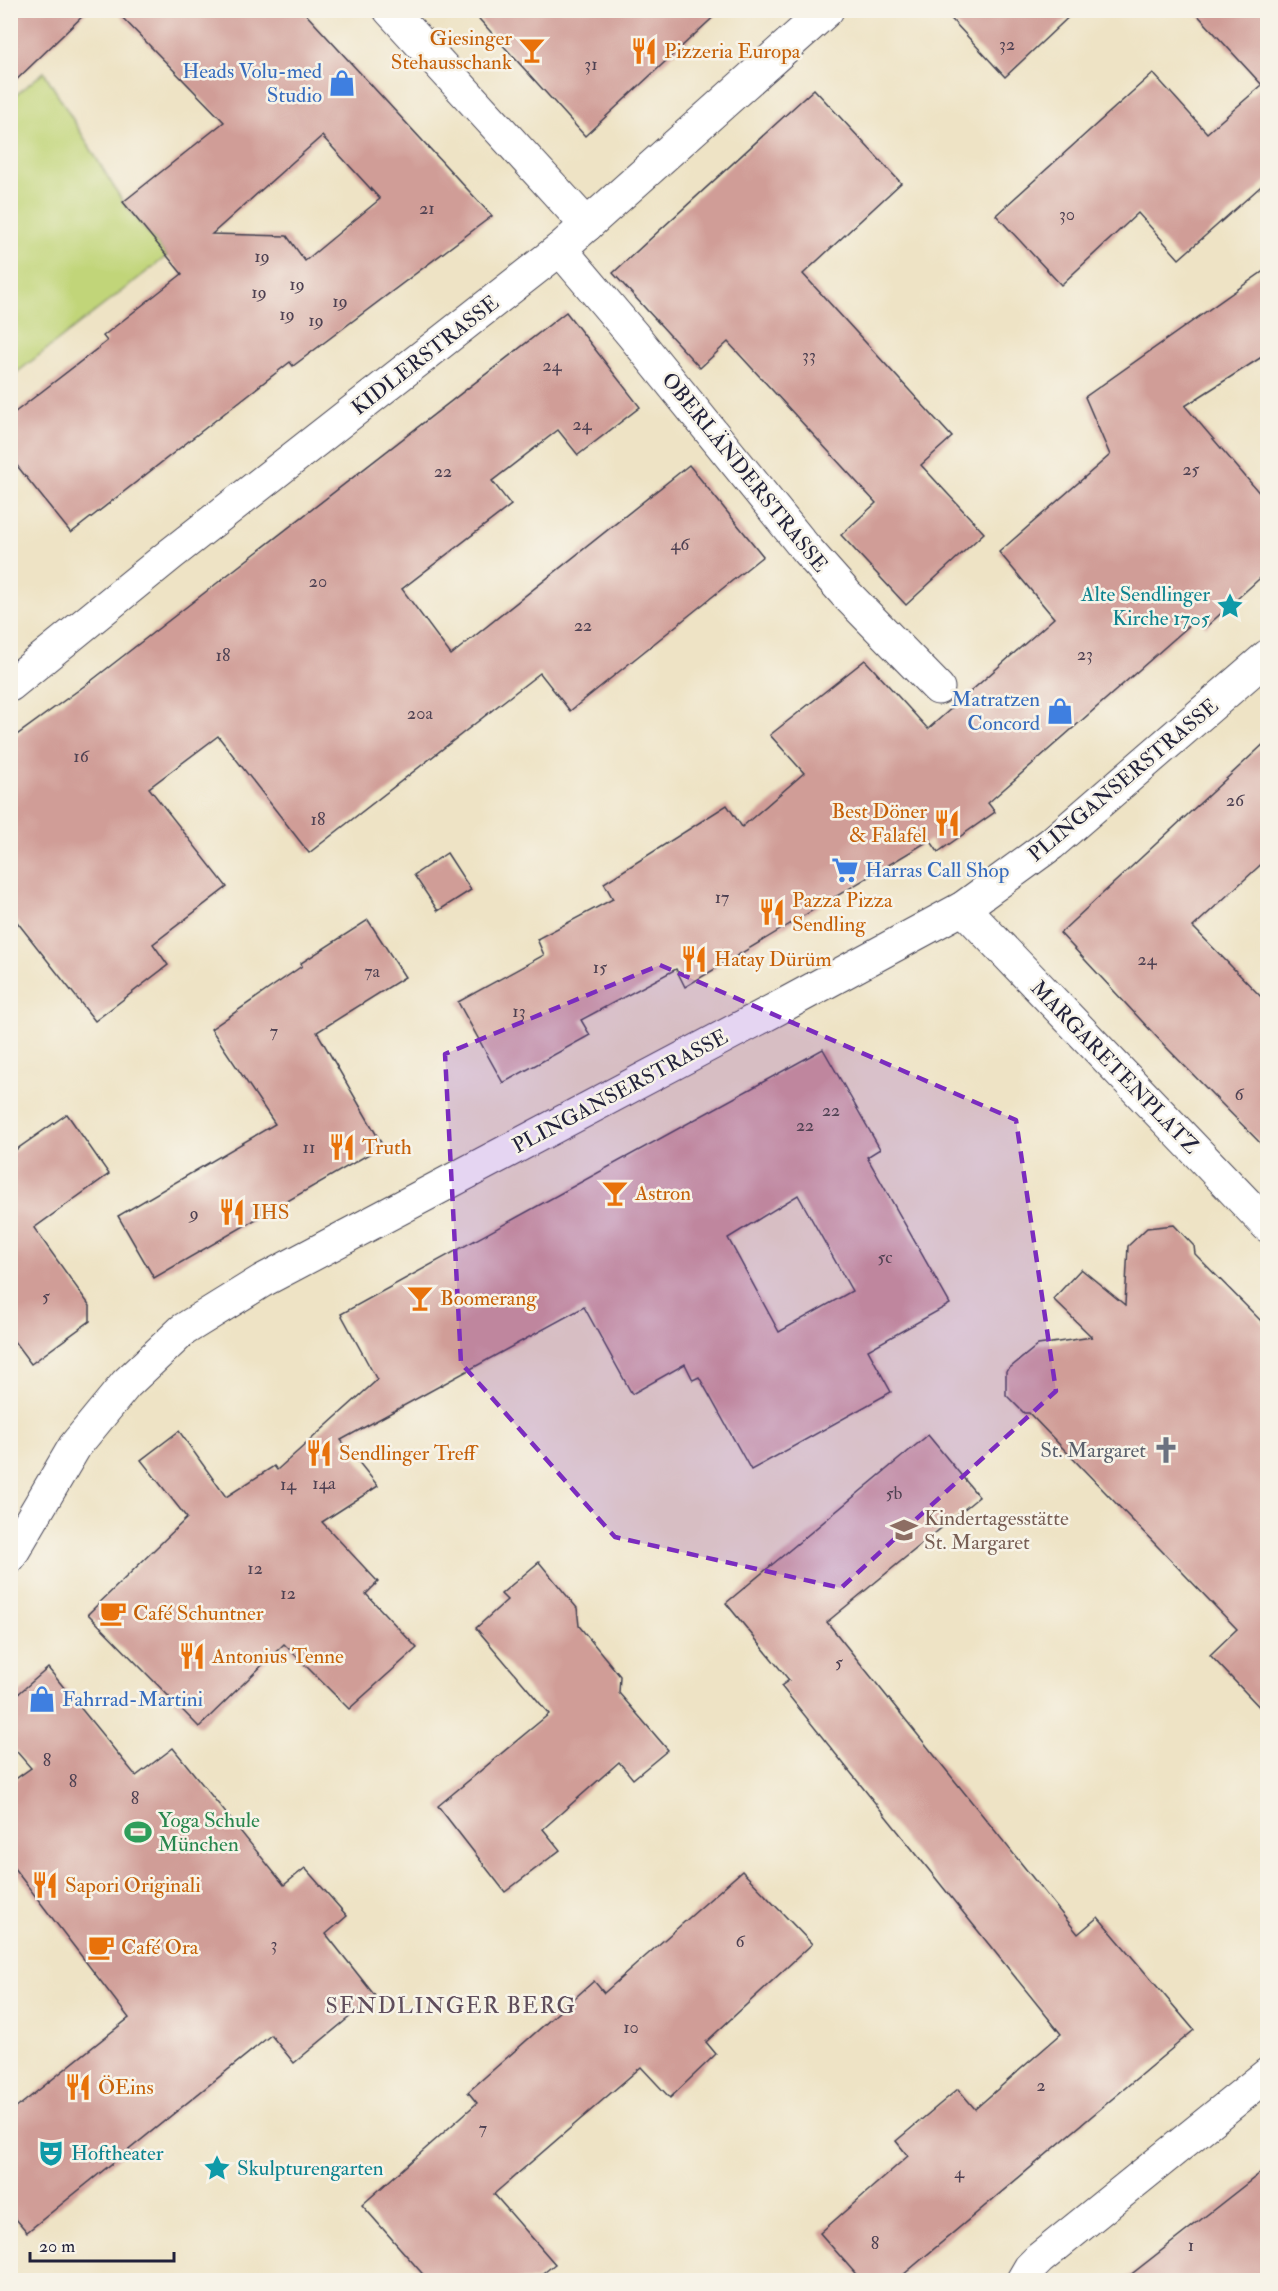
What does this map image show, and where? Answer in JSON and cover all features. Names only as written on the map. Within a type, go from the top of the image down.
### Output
[{"type":"street","points":[[390,10],[587,225]]},
{"type":"street","name":"KIDLERSTRASSE","points":[[10,685],[180,547],[560,249],[827,10]]},
{"type":"street","name":"OBERLÄNDERSTRASSE","points":[[560,249],[806,549],[846,594],[939,688]]},
{"type":"street","name":"PLINGANSERSTRASSE","points":[[10,1556],[75,1446],[126,1384],[183,1330],[262,1281],[783,1006],[963,908],[1051,844],[1268,656]]},
{"type":"street","name":"MARGARETENPLATZ","points":[[963,908],[1268,1226]]},
{"type":"street","points":[[1023,2280],[1039,2259],[1268,2074]]},
{"type":"highlighted area","points":[[660,965],[1016,1120],[1056,1391],[841,1588],[615,1537],[461,1363],[445,1054]]},
{"type":"green space","points":[[44,72],[123,202],[167,256],[11,377],[11,99]]},
{"type":"building","points":[[10,10],[89,10],[10,86]]},
{"type":"building","points":[[115,10],[302,10],[492,216],[293,366],[290,362],[71,533],[10,457],[10,416],[107,341],[103,336],[182,274],[123,202],[224,122]],"holes":[[[322,136],[380,199],[305,261],[287,236],[212,234]]]},
{"type":"building","points":[[471,10],[721,10],[585,136]]},
{"type":"building","points":[[943,10],[1076,10],[1005,77]]},
{"type":"building","points":[[1193,10],[1268,10],[1268,180],[1179,259],[1138,213],[1061,285],[996,215],[1153,73],[1207,133],[1262,85]]},
{"type":"building","points":[[814,89],[901,183],[803,274],[952,437],[921,465],[984,533],[906,605],[841,535],[876,503],[728,342],[700,368],[613,273]]},
{"type":"building","points":[[1268,268],[1268,353],[1185,406],[1268,503],[1268,571],[1206,627],[1198,618],[988,803],[995,812],[938,852],[930,840],[685,987],[676,969],[581,1020],[590,1035],[503,1083],[458,1002],[544,955],[537,939],[613,899],[604,883],[727,805],[742,827],[804,773],[770,735],[865,660],[928,729],[1054,618],[999,552],[1110,455],[1085,397]]},
{"type":"building","points":[[566,312],[640,407],[578,455],[558,430],[492,481],[511,505],[402,589],[451,655],[689,465],[763,556],[570,711],[540,673],[309,853],[218,736],[149,788],[227,887],[153,944],[168,965],[95,1021],[10,913],[10,740],[91,681]]},
{"type":"building","points":[[1268,740],[1268,858],[1193,927],[1268,1004],[1268,1151],[1166,1047],[1060,933]]},
{"type":"building","points":[[447,853],[471,890],[438,911],[414,875]]},
{"type":"building","points":[[368,920],[405,977],[317,1032],[383,1146],[154,1278],[118,1216],[275,1124],[211,1029],[302,966],[301,963]]},
{"type":"building","points":[[823,1049],[880,1149],[867,1157],[950,1304],[868,1350],[891,1392],[751,1470],[699,1377],[693,1380],[685,1364],[632,1394],[584,1307],[341,1440],[378,1486],[322,1522],[378,1582],[366,1594],[417,1648],[349,1709],[284,1644],[199,1727],[88,1614],[187,1518],[141,1460],[179,1431],[226,1497],[274,1466],[277,1470],[377,1380],[341,1314]],"holes":[[[798,1195],[852,1291],[779,1332],[728,1238]]]},
{"type":"building","points":[[67,1114],[109,1174],[34,1228],[90,1306],[90,1321],[31,1364],[10,1336],[10,1154]]},
{"type":"building","name":"St. Margaret","points":[[1174,1225],[1194,1246],[1195,1254],[1268,1328],[1268,1716],[1210,1655],[1237,1629],[1029,1413],[1024,1413],[1006,1395],[1006,1371],[1038,1345],[1092,1337],[1053,1299],[1081,1269],[1125,1305],[1128,1246],[1147,1228]]},
{"type":"building","points":[[928,1435],[979,1497],[827,1622],[1078,1934],[1098,1917],[1194,2030],[897,2280],[861,2280],[820,2233],[908,2156],[896,2141],[958,2089],[975,2109],[1061,2034],[781,1686],[789,1680],[726,1603]]},
{"type":"building","points":[[539,1562],[577,1608],[579,1626],[620,1676],[619,1693],[668,1750],[633,1779],[619,1762],[543,1829],[560,1850],[505,1892],[438,1806],[549,1714],[476,1628],[507,1600],[501,1594]]},
{"type":"building","points":[[48,1668],[136,1776],[173,1748],[284,1885],[305,1868],[347,1916],[326,1934],[375,1996],[294,2063],[271,2035],[27,2232],[10,2212],[10,2113],[129,2018],[10,1863],[10,1783],[31,1768],[10,1744],[10,1701]]},
{"type":"building","points":[[742,1871],[812,1944],[706,2042],[716,2054],[670,2098],[641,2067],[494,2194],[555,2264],[535,2280],[428,2280],[362,2205],[477,2103],[468,2092],[594,1981],[604,1993]]},
{"type":"building","points":[[1268,2167],[1268,2280],[1124,2280]]},
{"type":"place","name":"Giesinger Stehausschank","points":[[532,50]]},
{"type":"place","name":"Pizzeria Europa","points":[[644,51]]},
{"type":"place","name":"Heads Volu-med Studio","points":[[342,83]]},
{"type":"place","name":"Alte Sendlinger Kirche 1705","points":[[1230,606]]},
{"type":"place","name":"Matratzen Concord","points":[[1060,711]]},
{"type":"place","name":"Best Döner & Falafel","points":[[947,823]]},
{"type":"place","name":"Harras Call Shop","points":[[845,870]]},
{"type":"place","name":"Pazza Pizza Sendling","points":[[772,912]]},
{"type":"place","name":"Hatay Dürüm","points":[[694,959]]},
{"type":"place","name":"Truth","points":[[342,1147]]},
{"type":"place","name":"Astron","points":[[615,1193]]},
{"type":"place","name":"IHS","points":[[232,1212]]},
{"type":"place","name":"Boomerang","points":[[420,1298]]},
{"type":"place","name":"St. Margaret","points":[[1166,1450]]},
{"type":"place","name":"Sendlinger Treff","points":[[319,1453]]},
{"type":"place","name":"Kindertagesstätte St. Margaret","points":[[904,1530]]},
{"type":"place","name":"Café Schuntner","points":[[113,1613]]},
{"type":"place","name":"Antonius Tenne","points":[[192,1656]]},
{"type":"place","name":"Fahrrad-Martini","points":[[42,1699]]},
{"type":"place","name":"Yoga Schule München","points":[[138,1832]]},
{"type":"place","name":"Sapori Originali","points":[[45,1885]]},
{"type":"place","name":"Café Ora","points":[[101,1947]]},
{"type":"place","name":"ÖEins","points":[[78,2087]]},
{"type":"place","name":"Hoftheater","points":[[51,2153]]},
{"type":"place","name":"Skulpturengarten","points":[[217,2168]]},
{"type":"district","name":"SENDLINGER BERG","points":[[451,2005]]}]
